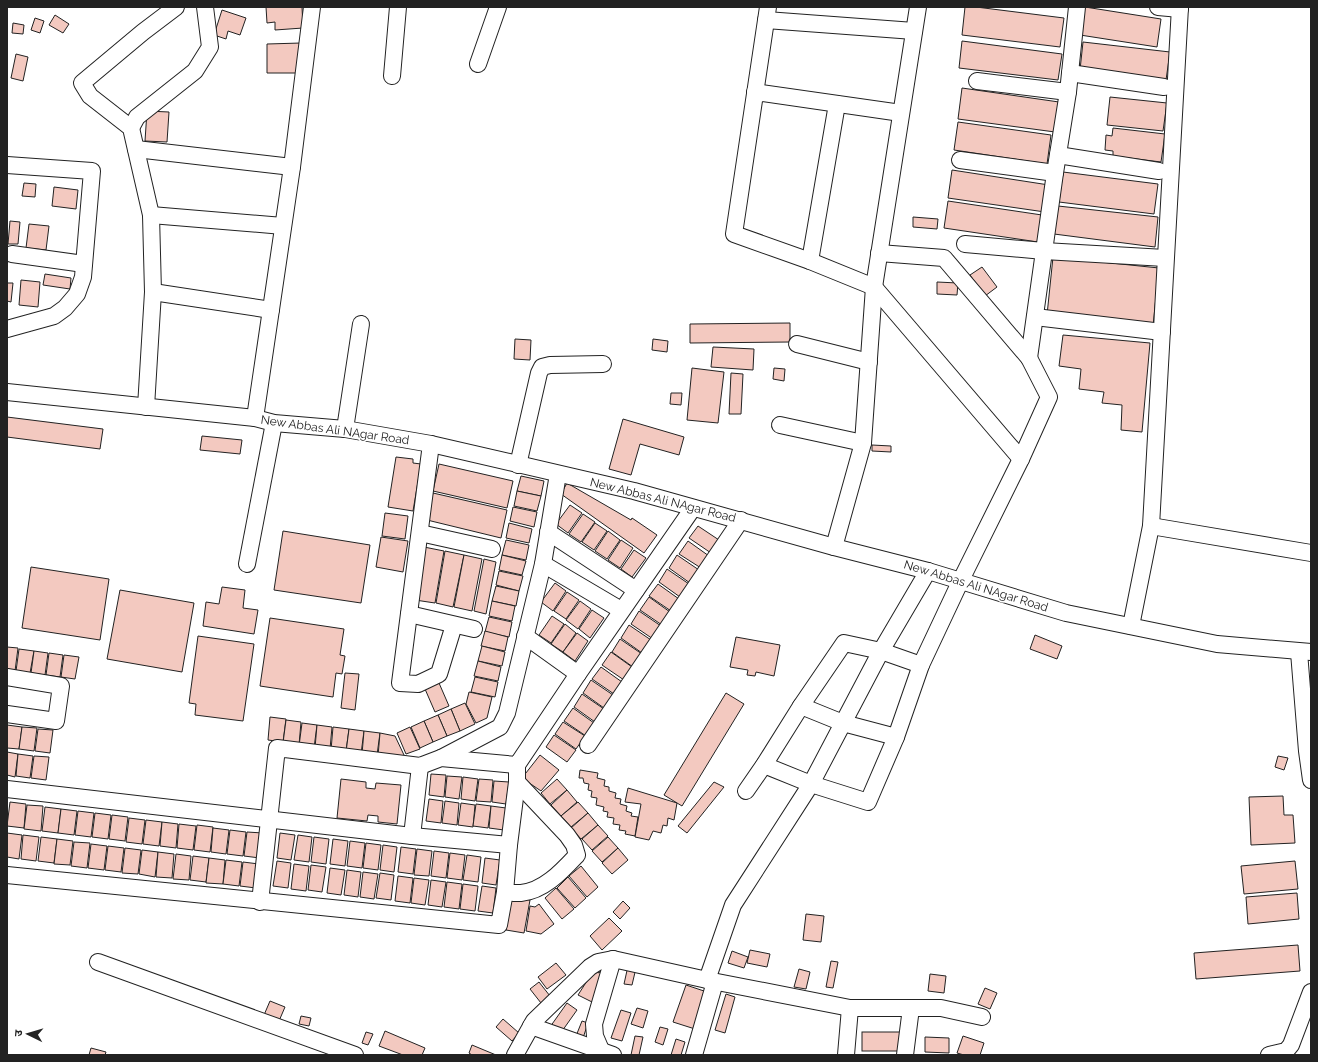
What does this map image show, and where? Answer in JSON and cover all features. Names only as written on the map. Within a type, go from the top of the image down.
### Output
[{"type":"street","points":[[146,407],[154,292],[151,215],[131,128],[90,96],[82,83],[143,32],[176,7]]},
{"type":"street","points":[[131,128],[137,117],[195,71],[199,65],[210,47],[205,7]]},
{"type":"street","points":[[255,418],[292,167],[312,7]]},
{"type":"street","points":[[392,76],[398,7]]},
{"type":"street","points":[[478,64],[498,7]]},
{"type":"street","points":[[834,547],[863,443],[874,287],[918,7]]},
{"type":"street","points":[[1029,358],[1068,92],[1077,7]]},
{"type":"street","points":[[1131,626],[1151,526],[1180,8],[1158,7]]},
{"type":"street","points":[[914,31],[767,13],[734,234],[810,261],[874,287],[1021,459]]},
{"type":"street","points":[[1070,73],[1164,87]]},
{"type":"street","points":[[977,81],[1068,92]]},
{"type":"street","points":[[755,92],[901,113]]},
{"type":"street","points":[[810,261],[837,104]]},
{"type":"street","points":[[136,149],[292,167]]},
{"type":"street","points":[[1058,155],[1159,171]]},
{"type":"street","points":[[960,160],[1055,173]]},
{"type":"street","points":[[7,165],[92,171],[83,277],[78,294],[65,308],[54,316],[7,328]]},
{"type":"street","points":[[151,215],[283,226]]},
{"type":"street","points":[[966,244],[1044,251],[1165,258]]},
{"type":"street","points":[[764,765],[811,784],[868,802],[896,737],[921,665],[1021,459],[1048,397],[1029,358],[944,258],[879,253]]},
{"type":"street","points":[[12,254],[84,264]]},
{"type":"street","points":[[154,292],[271,310]]},
{"type":"street","points":[[1035,317],[1162,332]]},
{"type":"street","points":[[345,429],[361,324]]},
{"type":"street","points":[[797,344],[869,362]]},
{"type":"street","points":[[518,465],[538,373],[542,367],[550,365],[603,364]]},
{"type":"street","name":"New Abbas Ali NAgar Road","points":[[7,392],[255,418],[274,423],[345,429],[431,444],[634,491],[834,547],[961,580],[1066,613],[1217,644],[1305,652]]},
{"type":"street","points":[[246,564],[274,423]]},
{"type":"street","points":[[780,425],[863,443]]},
{"type":"street","points":[[431,444],[400,683],[418,684],[439,674],[454,624]]},
{"type":"street","points":[[260,902],[277,748],[420,766],[440,758],[500,727],[507,713],[543,564],[558,474]]},
{"type":"street","points":[[7,875],[260,902],[499,925],[505,892],[517,782],[517,765],[621,610],[692,508]]},
{"type":"street","points":[[588,745],[741,520]]},
{"type":"street","points":[[1151,526],[1311,553]]},
{"type":"street","points":[[548,532],[636,590]]},
{"type":"street","points":[[420,533],[492,549]]},
{"type":"street","points":[[543,564],[621,610]]},
{"type":"street","points":[[694,1055],[711,981],[733,905],[811,784],[881,651],[928,571]]},
{"type":"street","points":[[410,614],[474,629]]},
{"type":"street","points":[[525,636],[578,674]]},
{"type":"street","points":[[746,791],[844,643],[881,651],[921,665]]},
{"type":"street","points":[[1305,652],[1311,780]]},
{"type":"street","points":[[7,677],[61,686],[56,721],[7,714]]},
{"type":"street","points":[[801,706],[843,723],[896,737]]},
{"type":"street","points":[[440,758],[517,765]]},
{"type":"street","points":[[412,836],[420,766]]},
{"type":"street","points":[[505,892],[522,893],[540,888],[564,868],[576,855],[574,845],[567,835],[517,782]]},
{"type":"street","points":[[7,789],[269,820],[509,846]]},
{"type":"street","points":[[607,1053],[595,1036],[594,1024],[613,959]]},
{"type":"street","points":[[515,1055],[534,1020],[590,967],[598,962],[613,959],[711,981],[850,1008],[941,1008],[982,1016]]},
{"type":"street","points":[[98,962],[355,1055]]},
{"type":"street","points":[[1269,1055],[1286,1051],[1290,1046],[1311,992]]},
{"type":"street","points":[[846,1055],[850,1008]]},
{"type":"street","points":[[905,1055],[911,1008]]},
{"type":"street","points":[[531,1026],[607,1053]]},
{"type":"building","points":[[266,7],[302,7],[303,28],[275,30],[275,22],[267,23]]},
{"type":"building","points":[[965,7],[976,7],[1064,18],[1060,47],[962,35]]},
{"type":"building","points":[[1085,7],[1161,19],[1157,47],[1080,35]]},
{"type":"building","points":[[222,10],[246,18],[240,35],[228,31],[226,39],[214,35]]},
{"type":"building","points":[[55,15],[69,24],[63,33],[49,25]]},
{"type":"building","points":[[35,18],[44,21],[40,33],[31,30]]},
{"type":"building","points":[[13,23],[24,25],[23,34],[12,33]]},
{"type":"building","points":[[962,41],[1062,54],[1058,80],[959,68]]},
{"type":"building","points":[[1083,42],[1170,52],[1166,80],[1080,70]]},
{"type":"building","points":[[301,43],[302,73],[267,73],[267,44]]},
{"type":"building","points":[[16,54],[28,57],[23,81],[11,78]]},
{"type":"building","points":[[962,88],[1059,102],[1055,132],[958,119]]},
{"type":"building","points":[[1110,97],[1167,103],[1163,131],[1107,125]]},
{"type":"building","points":[[147,111],[169,112],[167,142],[145,141]]},
{"type":"building","points":[[958,122],[1051,135],[1047,164],[954,150]]},
{"type":"building","points":[[1113,128],[1165,134],[1161,162],[1113,156],[1113,151],[1105,150],[1106,135],[1112,136]]},
{"type":"building","points":[[952,170],[1049,185],[1045,212],[948,198]]},
{"type":"building","points":[[1063,172],[1158,184],[1154,214],[1059,202]]},
{"type":"building","points":[[24,183],[36,184],[35,197],[22,196]]},
{"type":"building","points":[[54,187],[78,190],[76,209],[52,206]]},
{"type":"building","points":[[948,201],[1042,215],[1038,242],[944,228]]},
{"type":"building","points":[[1058,206],[1158,217],[1155,247],[1054,234]]},
{"type":"building","points":[[913,217],[938,219],[937,229],[913,227]]},
{"type":"building","points":[[10,221],[20,222],[18,244],[8,244]]},
{"type":"building","points":[[29,224],[49,226],[46,250],[26,248]]},
{"type":"building","points":[[1053,257],[1159,268],[1153,326],[1047,315]]},
{"type":"building","points":[[982,267],[997,287],[985,296],[970,275]]},
{"type":"building","points":[[45,274],[71,278],[70,289],[43,285]]},
{"type":"building","points":[[21,280],[40,282],[38,307],[19,305]]},
{"type":"building","points":[[937,282],[958,283],[957,295],[937,294]]},
{"type":"building","points":[[7,283],[13,283],[11,302],[7,301]]},
{"type":"building","points":[[790,323],[790,342],[690,343],[690,324]]},
{"type":"building","points":[[1063,335],[1150,343],[1142,432],[1121,430],[1122,405],[1102,403],[1104,392],[1079,389],[1081,369],[1059,366]]},
{"type":"building","points":[[515,339],[531,340],[530,360],[514,359]]},
{"type":"building","points":[[653,339],[668,341],[667,352],[652,350]]},
{"type":"building","points":[[713,347],[754,349],[753,370],[711,367]]},
{"type":"building","points":[[692,368],[724,372],[718,423],[687,420]]},
{"type":"building","points":[[774,368],[785,369],[784,381],[773,379]]},
{"type":"building","points":[[731,373],[743,374],[741,414],[729,414]]},
{"type":"building","points":[[671,393],[682,393],[681,405],[670,404]]},
{"type":"building","points":[[7,417],[103,429],[100,449],[7,437]]},
{"type":"building","points":[[623,419],[684,437],[679,455],[640,444],[631,475],[609,469]]},
{"type":"building","points":[[202,436],[242,440],[240,454],[200,450]]},
{"type":"building","points":[[872,445],[891,446],[891,452],[872,451]]},
{"type":"building","points":[[396,457],[413,459],[413,463],[421,464],[413,511],[388,507]]},
{"type":"building","points":[[439,464],[513,481],[507,508],[433,491]]},
{"type":"building","points":[[521,476],[544,481],[541,496],[517,491]]},
{"type":"building","points":[[567,483],[631,520],[632,518],[657,535],[644,553],[561,494]]},
{"type":"building","points":[[517,491],[541,496],[537,511],[514,506]]},
{"type":"building","points":[[433,493],[507,510],[501,538],[427,520]]},
{"type":"building","points":[[570,505],[582,513],[568,533],[556,524]]},
{"type":"building","points":[[513,507],[537,512],[534,527],[510,521]]},
{"type":"building","points":[[385,513],[408,516],[405,539],[382,536]]},
{"type":"building","points":[[583,514],[595,522],[581,542],[569,534]]},
{"type":"building","points":[[509,523],[532,529],[529,543],[506,538]]},
{"type":"building","points":[[595,523],[607,531],[594,550],[582,542]]},
{"type":"building","points":[[698,526],[719,540],[711,553],[689,538]]},
{"type":"building","points":[[283,531],[370,545],[361,603],[274,590]]},
{"type":"building","points":[[608,531],[620,540],[607,559],[595,551]]},
{"type":"building","points":[[381,537],[408,541],[403,572],[376,567]]},
{"type":"building","points":[[506,540],[529,545],[526,560],[502,555]]},
{"type":"building","points":[[621,540],[633,548],[620,568],[608,560]]},
{"type":"building","points":[[688,541],[709,556],[701,568],[679,554]]},
{"type":"building","points":[[424,547],[444,551],[435,603],[415,600]]},
{"type":"building","points":[[634,550],[646,558],[632,577],[621,569]]},
{"type":"building","points":[[445,551],[464,555],[453,607],[436,603]]},
{"type":"building","points":[[464,555],[482,559],[472,611],[454,607]]},
{"type":"building","points":[[502,555],[526,561],[522,575],[499,570]]},
{"type":"building","points":[[677,555],[699,570],[690,583],[669,568]]},
{"type":"building","points":[[484,559],[496,562],[486,614],[474,611]]},
{"type":"building","points":[[31,567],[109,579],[100,640],[22,628]]},
{"type":"building","points":[[667,569],[689,584],[680,597],[659,582]]},
{"type":"building","points":[[499,571],[523,576],[519,591],[496,585]]},
{"type":"building","points":[[555,583],[566,591],[553,611],[541,602]]},
{"type":"building","points":[[658,584],[679,599],[671,611],[649,596]]},
{"type":"building","points":[[496,586],[519,591],[516,606],[492,601]]},
{"type":"building","points":[[222,587],[245,590],[243,608],[258,610],[254,634],[203,626],[206,602],[219,604]]},
{"type":"building","points":[[120,590],[194,603],[182,672],[107,659]]},
{"type":"building","points":[[567,592],[579,600],[566,619],[554,611]]},
{"type":"building","points":[[649,597],[670,612],[662,625],[640,610]]},
{"type":"building","points":[[492,601],[515,606],[512,621],[489,616]]},
{"type":"building","points":[[580,601],[591,609],[578,629],[566,620]]},
{"type":"building","points":[[592,610],[604,618],[590,638],[579,629]]},
{"type":"building","points":[[639,611],[661,626],[653,639],[631,624]]},
{"type":"building","points":[[552,616],[564,624],[551,643],[539,635]]},
{"type":"building","points":[[489,617],[512,622],[509,637],[485,632]]},
{"type":"building","points":[[270,618],[344,629],[340,655],[345,656],[342,674],[336,673],[333,697],[260,686]]},
{"type":"building","points":[[565,624],[576,633],[563,652],[551,644]]},
{"type":"building","points":[[629,625],[651,640],[642,653],[621,638]]},
{"type":"building","points":[[485,631],[508,637],[505,651],[481,646]]},
{"type":"building","points":[[577,633],[588,641],[575,661],[563,652]]},
{"type":"building","points":[[1035,635],[1062,646],[1057,659],[1030,649]]},
{"type":"building","points":[[198,636],[254,644],[243,721],[195,715],[196,704],[189,703]]},
{"type":"building","points":[[736,637],[780,645],[774,676],[756,672],[755,676],[747,675],[748,670],[730,667]]},
{"type":"building","points":[[620,639],[642,654],[633,667],[612,652]]},
{"type":"building","points":[[482,646],[505,652],[502,666],[478,661]]},
{"type":"building","points":[[7,647],[18,648],[15,671],[7,669]]},
{"type":"building","points":[[19,649],[34,651],[30,673],[16,671]]},
{"type":"building","points":[[34,651],[48,653],[45,675],[31,673]]},
{"type":"building","points":[[611,652],[632,667],[624,680],[602,665]]},
{"type":"building","points":[[49,653],[63,655],[60,677],[46,675]]},
{"type":"building","points":[[64,655],[79,657],[75,679],[61,677]]},
{"type":"building","points":[[478,661],[501,667],[498,681],[474,676]]},
{"type":"building","points":[[601,667],[622,682],[614,694],[592,679]]},
{"type":"building","points":[[345,673],[359,674],[355,710],[341,708]]},
{"type":"building","points":[[475,677],[498,682],[495,697],[471,692]]},
{"type":"building","points":[[591,680],[613,695],[604,708],[583,693]]},
{"type":"building","points":[[439,683],[449,706],[435,712],[425,689]]},
{"type":"building","points":[[469,692],[492,697],[487,718],[476,723],[466,704]]},
{"type":"building","points":[[726,693],[744,704],[682,806],[664,795]]},
{"type":"building","points":[[582,694],[604,709],[595,722],[574,707]]},
{"type":"building","points":[[465,703],[475,724],[460,731],[451,709]]},
{"type":"building","points":[[573,708],[594,723],[586,736],[564,721]]},
{"type":"building","points":[[451,709],[460,731],[447,736],[438,715]]},
{"type":"building","points":[[438,715],[447,736],[433,742],[424,721]]},
{"type":"building","points":[[270,717],[286,719],[283,742],[268,740]]},
{"type":"building","points":[[286,720],[301,722],[299,745],[283,743]]},
{"type":"building","points":[[424,721],[433,742],[420,748],[411,727]]},
{"type":"building","points":[[563,722],[585,736],[576,749],[555,734]]},
{"type":"building","points":[[302,723],[317,725],[314,748],[299,746]]},
{"type":"building","points":[[7,725],[22,727],[19,749],[7,748]]},
{"type":"building","points":[[317,725],[332,727],[330,749],[315,748]]},
{"type":"building","points":[[22,727],[37,728],[34,751],[19,749]]},
{"type":"building","points":[[333,727],[349,729],[346,751],[331,750]]},
{"type":"building","points":[[410,727],[420,749],[406,754],[397,733]]},
{"type":"building","points":[[38,729],[53,730],[50,753],[35,751]]},
{"type":"building","points":[[349,729],[364,731],[361,754],[346,752]]},
{"type":"building","points":[[364,731],[380,733],[377,755],[362,754]]},
{"type":"building","points":[[380,733],[395,736],[404,755],[399,759],[378,756]]},
{"type":"building","points":[[554,735],[576,750],[567,762],[546,747]]},
{"type":"building","points":[[7,752],[18,754],[15,777],[7,775]]},
{"type":"building","points":[[18,754],[33,756],[30,778],[16,776]]},
{"type":"building","points":[[540,755],[559,770],[541,791],[522,778]]},
{"type":"building","points":[[34,756],[49,757],[46,780],[31,778]]},
{"type":"building","points":[[1278,756],[1288,758],[1284,770],[1275,767]]},
{"type":"building","points":[[580,770],[598,773],[597,778],[605,780],[604,786],[609,787],[609,791],[616,793],[615,798],[621,799],[620,804],[627,806],[626,811],[632,813],[631,816],[638,817],[635,836],[625,834],[626,831],[619,830],[620,825],[613,824],[614,818],[607,817],[608,812],[603,811],[604,807],[596,805],[597,798],[591,797],[592,791],[588,790],[589,784],[584,783],[583,778],[579,778]]},
{"type":"building","points":[[431,774],[446,775],[444,797],[429,795]]},
{"type":"building","points":[[447,776],[462,777],[459,799],[445,797]]},
{"type":"building","points":[[463,777],[478,779],[475,801],[461,799]]},
{"type":"building","points":[[341,779],[366,782],[366,788],[375,789],[376,783],[401,785],[397,824],[378,822],[378,816],[368,815],[367,821],[337,818]]},
{"type":"building","points":[[479,779],[493,780],[491,802],[476,801]]},
{"type":"building","points":[[557,779],[567,790],[550,804],[541,793]]},
{"type":"building","points":[[494,781],[509,782],[506,804],[492,802]]},
{"type":"building","points":[[714,782],[724,787],[687,833],[678,826]]},
{"type":"building","points":[[628,788],[677,803],[674,820],[668,818],[667,826],[663,825],[661,833],[653,831],[649,840],[635,837],[641,804],[625,802]]},
{"type":"building","points":[[567,790],[577,802],[561,816],[551,805]]},
{"type":"building","points":[[1283,796],[1284,815],[1293,815],[1295,843],[1251,845],[1249,797]]},
{"type":"building","points":[[429,799],[443,801],[441,823],[426,821]]},
{"type":"building","points":[[445,801],[459,803],[457,825],[442,823]]},
{"type":"building","points":[[10,802],[26,804],[24,828],[7,826]]},
{"type":"building","points":[[578,802],[588,813],[571,827],[561,816]]},
{"type":"building","points":[[461,803],[475,805],[473,827],[458,825]]},
{"type":"building","points":[[476,804],[491,806],[488,828],[473,826]]},
{"type":"building","points":[[27,805],[43,806],[41,831],[24,829]]},
{"type":"building","points":[[491,806],[506,808],[504,830],[489,828]]},
{"type":"building","points":[[45,807],[61,809],[58,833],[42,831]]},
{"type":"building","points":[[61,809],[77,811],[74,835],[58,833]]},
{"type":"building","points":[[78,811],[94,813],[91,837],[75,835]]},
{"type":"building","points":[[95,813],[111,815],[108,839],[92,837]]},
{"type":"building","points":[[588,813],[598,825],[581,839],[571,828]]},
{"type":"building","points":[[112,815],[128,817],[125,841],[109,839]]},
{"type":"building","points":[[129,818],[145,820],[142,844],[126,842]]},
{"type":"building","points":[[146,820],[162,822],[159,846],[143,844]]},
{"type":"building","points":[[162,822],[178,824],[176,848],[160,846]]},
{"type":"building","points":[[179,824],[196,826],[193,850],[177,848]]},
{"type":"building","points":[[197,825],[213,827],[210,852],[194,850]]},
{"type":"building","points":[[598,825],[608,836],[592,850],[582,839]]},
{"type":"building","points":[[213,828],[229,830],[226,854],[211,852]]},
{"type":"building","points":[[230,830],[246,832],[243,856],[227,854]]},
{"type":"building","points":[[247,832],[263,833],[260,858],[244,856]]},
{"type":"building","points":[[7,833],[22,835],[19,859],[7,857]]},
{"type":"building","points":[[280,833],[295,835],[291,860],[277,858]]},
{"type":"building","points":[[23,835],[39,837],[36,861],[21,859]]},
{"type":"building","points":[[298,835],[312,837],[309,862],[294,860]]},
{"type":"building","points":[[41,837],[57,839],[54,863],[38,861]]},
{"type":"building","points":[[314,837],[329,839],[326,864],[311,862]]},
{"type":"building","points":[[608,837],[618,848],[602,862],[592,851]]},
{"type":"building","points":[[57,839],[73,841],[70,865],[54,864]]},
{"type":"building","points":[[333,839],[348,841],[345,866],[330,864]]},
{"type":"building","points":[[350,841],[365,843],[362,868],[347,866]]},
{"type":"building","points":[[74,842],[90,843],[87,868],[71,866]]},
{"type":"building","points":[[366,843],[381,845],[378,870],[363,868]]},
{"type":"building","points":[[91,844],[107,846],[104,870],[88,868]]},
{"type":"building","points":[[383,845],[397,847],[394,872],[380,870]]},
{"type":"building","points":[[108,846],[124,848],[121,872],[105,870]]},
{"type":"building","points":[[401,847],[416,849],[413,874],[398,872]]},
{"type":"building","points":[[125,848],[141,850],[138,874],[122,873]]},
{"type":"building","points":[[618,848],[628,860],[612,874],[602,863]]},
{"type":"building","points":[[417,849],[432,851],[429,876],[414,875]]},
{"type":"building","points":[[142,850],[158,852],[155,877],[139,874]]},
{"type":"building","points":[[434,851],[449,853],[446,878],[431,876]]},
{"type":"building","points":[[158,852],[174,854],[172,878],[156,877]]},
{"type":"building","points":[[450,853],[465,855],[462,880],[447,878]]},
{"type":"building","points":[[176,854],[191,856],[189,880],[173,879]]},
{"type":"building","points":[[467,855],[481,857],[478,882],[463,880]]},
{"type":"building","points":[[193,856],[209,858],[206,882],[190,880]]},
{"type":"building","points":[[209,858],[225,860],[223,884],[206,883]]},
{"type":"building","points":[[485,858],[500,860],[496,885],[482,883]]},
{"type":"building","points":[[226,860],[242,862],[239,886],[223,884]]},
{"type":"building","points":[[277,861],[291,863],[288,888],[273,886]]},
{"type":"building","points":[[1295,861],[1298,889],[1244,894],[1241,866]]},
{"type":"building","points":[[243,862],[259,864],[256,888],[240,886]]},
{"type":"building","points":[[294,864],[309,866],[306,891],[291,889]]},
{"type":"building","points":[[311,865],[326,867],[322,892],[308,890]]},
{"type":"building","points":[[581,866],[598,887],[587,897],[569,876]]},
{"type":"building","points":[[330,868],[345,870],[341,895],[327,893]]},
{"type":"building","points":[[347,870],[361,872],[358,897],[344,895]]},
{"type":"building","points":[[363,872],[378,874],[374,899],[360,897]]},
{"type":"building","points":[[380,873],[394,875],[391,900],[376,898]]},
{"type":"building","points":[[398,876],[413,878],[410,903],[395,901]]},
{"type":"building","points":[[568,877],[586,898],[575,908],[557,888]]},
{"type":"building","points":[[414,878],[429,880],[425,905],[411,903]]},
{"type":"building","points":[[431,880],[446,882],[442,907],[428,905]]},
{"type":"building","points":[[447,882],[462,884],[459,909],[444,907]]},
{"type":"building","points":[[463,884],[478,886],[475,911],[460,909]]},
{"type":"building","points":[[482,886],[496,888],[493,913],[478,911]]},
{"type":"building","points":[[556,888],[574,909],[562,919],[545,898]]},
{"type":"building","points":[[1297,893],[1299,919],[1248,924],[1246,897]]},
{"type":"building","points":[[512,897],[530,900],[524,933],[506,930]]},
{"type":"building","points":[[623,901],[630,908],[620,919],[613,912]]},
{"type":"building","points":[[539,904],[554,924],[541,934],[526,931],[530,906],[535,907]]},
{"type":"building","points":[[806,914],[824,916],[821,942],[803,940]]},
{"type":"building","points":[[609,918],[622,931],[602,950],[590,936]]},
{"type":"building","points":[[1298,945],[1300,971],[1196,979],[1194,953]]},
{"type":"building","points":[[750,950],[770,954],[767,967],[747,963]]},
{"type":"building","points":[[732,951],[748,957],[744,968],[728,963]]},
{"type":"building","points":[[831,961],[838,962],[833,988],[826,987]]},
{"type":"building","points":[[556,963],[566,975],[547,989],[538,977]]},
{"type":"building","points":[[628,966],[636,968],[632,985],[624,984]]},
{"type":"building","points":[[799,969],[810,972],[806,989],[794,987]]},
{"type":"building","points":[[594,970],[599,973],[601,970],[606,973],[592,1002],[578,995]]},
{"type":"building","points":[[930,974],[946,976],[944,993],[928,991]]},
{"type":"building","points":[[539,982],[550,996],[541,1003],[530,989]]},
{"type":"building","points":[[686,985],[707,992],[695,1029],[673,1022]]},
{"type":"building","points":[[985,988],[997,993],[990,1009],[978,1004]]},
{"type":"building","points":[[726,994],[735,997],[725,1033],[715,1030]]},
{"type":"building","points":[[270,1001],[285,1007],[279,1021],[264,1015]]},
{"type":"building","points":[[567,1003],[577,1010],[560,1034],[550,1027]]},
{"type":"building","points":[[637,1008],[648,1011],[643,1028],[631,1024]]},
{"type":"building","points":[[621,1010],[631,1013],[622,1041],[611,1038]]},
{"type":"building","points":[[301,1016],[311,1018],[309,1026],[299,1024]]},
{"type":"building","points":[[503,1019],[519,1033],[512,1041],[496,1027]]},
{"type":"building","points":[[582,1021],[588,1023],[583,1038],[576,1036]]},
{"type":"building","points":[[660,1027],[668,1029],[663,1045],[655,1042]]},
{"type":"building","points":[[385,1031],[425,1048],[422,1055],[403,1055],[379,1046]]},
{"type":"building","points":[[366,1032],[373,1034],[368,1045],[362,1043]]},
{"type":"building","points":[[862,1032],[901,1032],[901,1051],[862,1051]]},
{"type":"building","points":[[635,1036],[643,1037],[639,1055],[631,1055]]},
{"type":"building","points":[[963,1036],[984,1043],[980,1055],[964,1055],[957,1053]]},
{"type":"building","points":[[925,1037],[949,1038],[949,1053],[925,1052]]},
{"type":"building","points":[[676,1039],[685,1042],[681,1055],[671,1055]]},
{"type":"building","points":[[472,1045],[496,1055],[472,1055],[469,1053]]},
{"type":"building","points":[[91,1048],[106,1052],[105,1055],[89,1055]]}]
